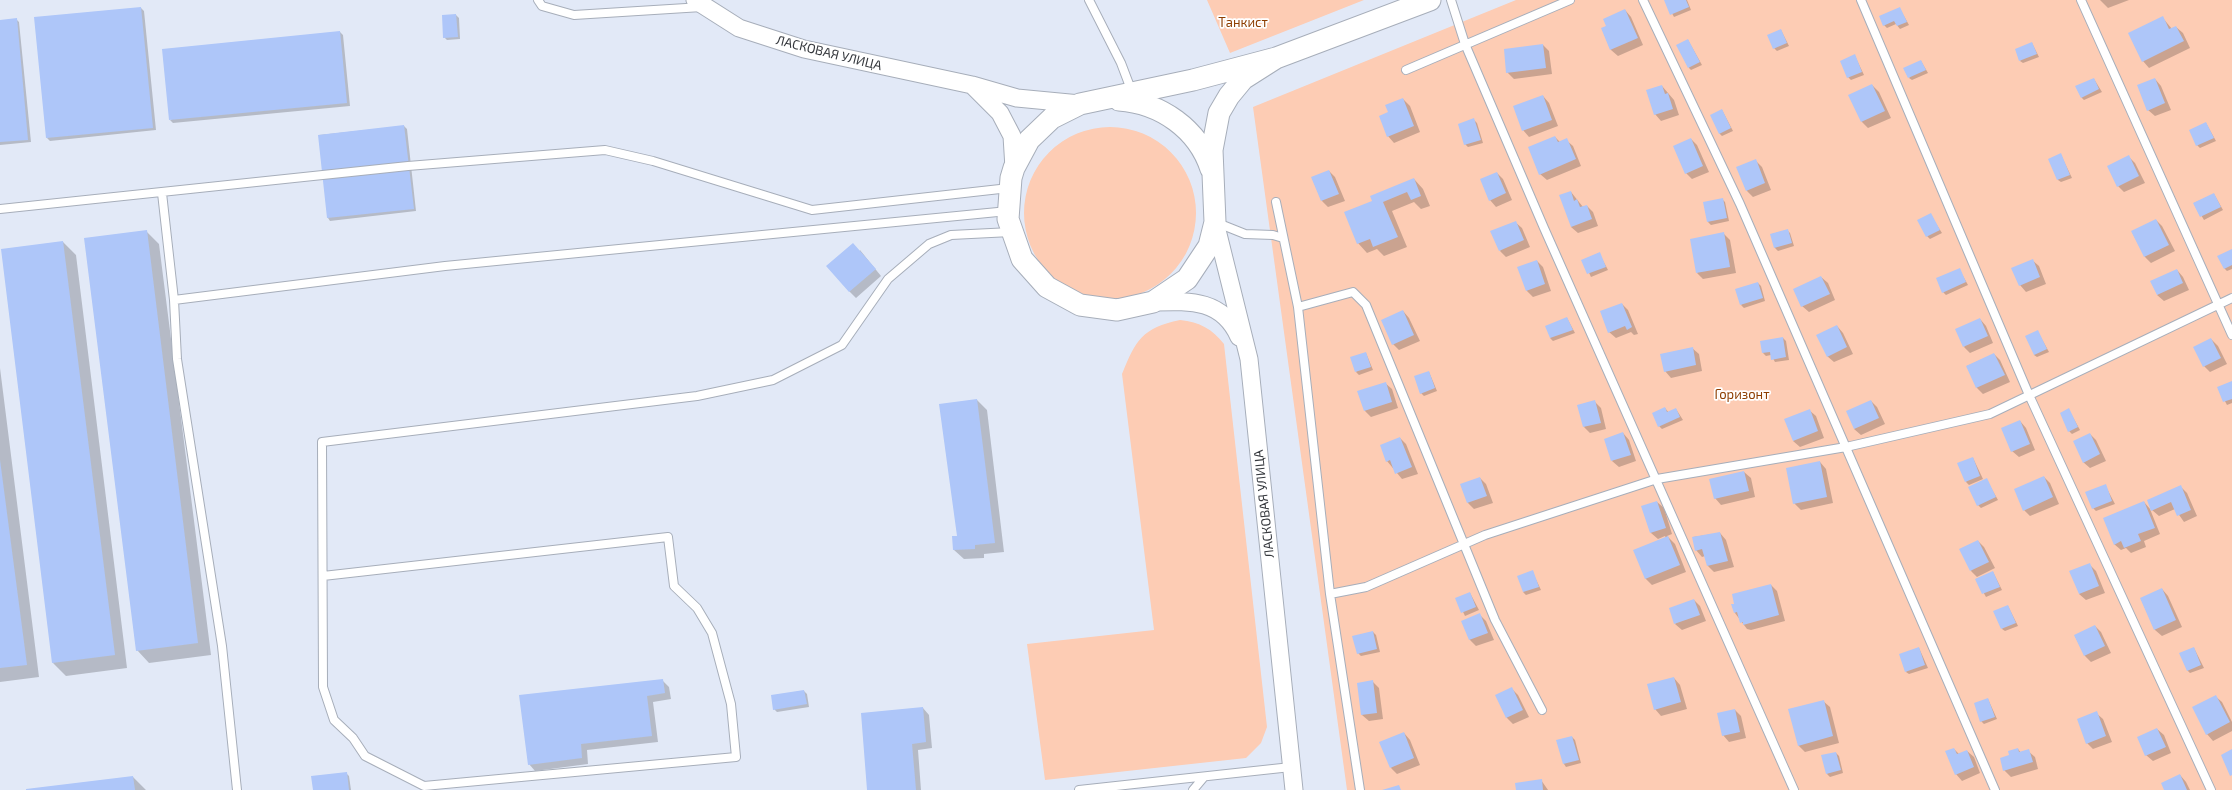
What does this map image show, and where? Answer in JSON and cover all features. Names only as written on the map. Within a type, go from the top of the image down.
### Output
[{"type":"street","points":[[1012,178],[1029,140],[1052,118],[1080,104],[1193,80],[1276,58],[1430,0]]},
{"type":"street","name":"ЛАСКОВАЯ УЛИЦА","points":[[700,3],[739,28],[804,49],[972,85],[1017,98],[1080,104]]},
{"type":"street","points":[[1153,302],[1187,279],[1209,246],[1215,222],[1212,150],[1219,113],[1229,96],[1243,79],[1276,58]]},
{"type":"street","points":[[972,85],[1000,113],[1012,136],[1012,178],[1008,219],[1022,258],[1047,287],[1080,305],[1117,310],[1153,302],[1193,301],[1218,310],[1233,324],[1249,359]]},
{"type":"street","points":[[1105,99],[1136,101],[1165,113],[1190,132],[1208,158],[1214,177]]},
{"type":"street","name":"ЛАСКОВАЯ УЛИЦА","points":[[1215,222],[1249,359],[1294,790]]},
{"type":"lane","points":[[538,0],[542,6],[574,15],[662,11],[700,3]]},
{"type":"lane","points":[[1089,0],[1121,63],[1133,93]]},
{"type":"lane","points":[[1451,0],[1465,44],[1544,228],[1657,479],[1794,790]]},
{"type":"lane","points":[[1406,70],[1570,0]]},
{"type":"lane","points":[[1643,0],[1740,204],[1996,790]]},
{"type":"lane","points":[[1861,0],[2029,395],[2211,790]]},
{"type":"lane","points":[[2081,0],[2232,335]]},
{"type":"lane","points":[[0,209],[408,166],[605,150],[660,163],[812,210],[1012,178]]},
{"type":"lane","points":[[162,193],[174,300],[177,359],[222,646],[237,790]]},
{"type":"lane","points":[[1276,202],[1298,307],[1330,594],[1360,790]]},
{"type":"lane","points":[[174,300],[445,266],[1009,211]]},
{"type":"lane","points":[[1215,222],[1245,234],[1273,235],[1283,238]]},
{"type":"lane","points":[[322,576],[668,537],[674,586],[697,608],[712,633],[732,704],[736,757],[424,786],[365,756],[353,738],[334,720],[323,687],[322,576],[322,442],[698,396],[773,380],[842,344],[888,279],[929,244],[951,235],[1013,232]]},
{"type":"lane","points":[[1298,307],[1353,292],[1366,305],[1495,620],[1542,710]]},
{"type":"lane","points":[[1330,594],[1366,587],[1485,535],[1657,479],[1846,448],[1990,414],[2232,298]]},
{"type":"lane","points":[[1079,790],[1291,767]]},
{"type":"lane","points":[[1193,790],[1204,777]]},
{"type":"green space","name":"Танкист","points":[[1207,0],[1364,0],[1230,53]]},
{"type":"green space","name":"Горизонт","points":[[1516,0],[2232,0],[2232,790],[1347,790],[1253,107]]},
{"type":"green space","points":[[1102,127],[1118,127],[1135,130],[1151,137],[1165,146],[1177,158],[1186,172],[1193,188],[1196,213],[1195,230],[1190,246],[1177,268],[1165,280],[1151,289],[1135,296],[1118,299],[1102,299],[1085,296],[1069,289],[1055,280],[1043,268],[1034,254],[1027,238],[1024,221],[1024,205],[1027,188],[1034,172],[1043,158],[1055,146],[1069,137],[1085,130]]},
{"type":"green space","points":[[1180,320],[1194,322],[1205,327],[1215,334],[1224,344],[1267,727],[1261,743],[1246,758],[1045,780],[1027,644],[1154,630],[1122,374],[1136,344],[1142,337],[1157,327]]},
{"type":"building","points":[[1664,0],[1686,0],[1689,7],[1670,15]]},
{"type":"building","points":[[141,7],[153,128],[46,138],[34,17]]},
{"type":"building","points":[[1900,7],[1907,22],[1897,26],[1894,21],[1883,26],[1879,16]]},
{"type":"building","points":[[1625,9],[1638,38],[1610,50],[1601,28],[1606,26],[1603,19]]},
{"type":"building","points":[[456,14],[458,37],[443,38],[442,15]]},
{"type":"building","points":[[2163,16],[2169,29],[2176,26],[2184,41],[2142,62],[2128,33]]},
{"type":"building","points":[[17,18],[28,140],[0,142],[0,20]]},
{"type":"building","points":[[1781,29],[1787,43],[1773,49],[1767,35]]},
{"type":"building","points":[[340,31],[347,103],[169,120],[162,49]]},
{"type":"building","points":[[1688,39],[1700,62],[1688,68],[1676,45]]},
{"type":"building","points":[[2032,42],[2037,54],[2019,61],[2015,49]]},
{"type":"building","points":[[1543,44],[1546,68],[1506,73],[1504,49]]},
{"type":"building","points":[[1855,54],[1862,72],[1847,78],[1840,61]]},
{"type":"building","points":[[1921,60],[1926,70],[1908,78],[1903,68]]},
{"type":"building","points":[[2094,78],[2099,89],[2081,98],[2075,86]]},
{"type":"building","points":[[2155,78],[2165,103],[2147,111],[2137,85]]},
{"type":"building","points":[[1872,84],[1885,111],[1861,122],[1848,95]]},
{"type":"building","points":[[1662,85],[1665,94],[1668,93],[1673,109],[1654,115],[1646,90]]},
{"type":"building","points":[[1543,95],[1552,120],[1522,131],[1513,106]]},
{"type":"building","points":[[1403,98],[1414,126],[1387,137],[1379,116],[1388,112],[1385,105]]},
{"type":"building","points":[[1722,109],[1731,128],[1719,134],[1710,115]]},
{"type":"building","points":[[1474,118],[1481,140],[1464,145],[1458,124]]},
{"type":"building","points":[[2206,122],[2214,138],[2196,146],[2189,130]]},
{"type":"building","points":[[404,125],[414,209],[327,218],[318,135]]},
{"type":"building","points":[[1555,136],[1558,142],[1567,138],[1576,159],[1539,175],[1528,147]]},
{"type":"building","points":[[1691,138],[1703,166],[1685,174],[1673,146]]},
{"type":"building","points":[[2061,153],[2070,175],[2057,180],[2048,159]]},
{"type":"building","points":[[2129,155],[2139,176],[2117,187],[2107,166]]},
{"type":"building","points":[[1756,159],[1765,183],[1746,191],[1736,167]]},
{"type":"building","points":[[1329,170],[1339,194],[1321,201],[1311,177]]},
{"type":"building","points":[[1497,172],[1506,193],[1489,201],[1480,179]]},
{"type":"building","points":[[1414,178],[1421,196],[1411,200],[1407,192],[1383,202],[1398,237],[1373,247],[1370,239],[1357,244],[1344,212],[1372,201],[1370,196]]},
{"type":"building","points":[[1571,191],[1574,201],[1577,199],[1580,207],[1587,205],[1592,219],[1571,227],[1559,195]]},
{"type":"building","points":[[2214,193],[2221,207],[2200,217],[2193,203]]},
{"type":"building","points":[[1723,198],[1727,218],[1707,222],[1703,202]]},
{"type":"building","points":[[1931,213],[1940,230],[1926,237],[1917,220]]},
{"type":"building","points":[[2156,219],[2169,245],[2144,257],[2131,231]]},
{"type":"building","points":[[1516,221],[1524,240],[1499,251],[1490,231]]},
{"type":"building","points":[[1788,229],[1792,243],[1774,248],[1770,234]]},
{"type":"building","points":[[147,230],[198,643],[136,651],[84,238]]},
{"type":"building","points":[[1724,232],[1730,267],[1696,273],[1690,239]]},
{"type":"building","points":[[63,241],[115,655],[52,663],[1,249]]},
{"type":"building","points":[[853,243],[876,269],[849,292],[826,266]]},
{"type":"building","points":[[2232,249],[2232,265],[2224,269],[2217,256]]},
{"type":"building","points":[[1600,252],[1606,267],[1587,274],[1581,260]]},
{"type":"building","points":[[2033,259],[2040,277],[2019,286],[2011,268]]},
{"type":"building","points":[[1537,260],[1545,284],[1526,291],[1517,267]]},
{"type":"building","points":[[1960,268],[1966,282],[1942,293],[1936,278]]},
{"type":"building","points":[[2177,269],[2183,283],[2157,295],[2150,281]]},
{"type":"building","points":[[1821,276],[1830,294],[1801,307],[1793,289]]},
{"type":"building","points":[[1758,282],[1763,298],[1740,305],[1735,289]]},
{"type":"building","points":[[1622,303],[1632,327],[1627,330],[1625,326],[1608,333],[1600,311]]},
{"type":"building","points":[[1403,310],[1414,335],[1392,345],[1381,320]]},
{"type":"building","points":[[1567,317],[1573,330],[1550,338],[1545,326]]},
{"type":"building","points":[[1980,318],[1988,336],[1963,347],[1955,329]]},
{"type":"building","points":[[1837,325],[1847,347],[1827,357],[1816,335]]},
{"type":"building","points":[[2038,330],[2047,349],[2034,355],[2025,336]]},
{"type":"building","points":[[1783,337],[1786,357],[1771,360],[1770,352],[1762,353],[1760,341]]},
{"type":"building","points":[[2211,338],[2221,358],[2203,367],[2193,347]]},
{"type":"building","points":[[1693,347],[1696,365],[1664,372],[1660,354]]},
{"type":"building","points":[[1366,352],[1371,367],[1355,372],[1350,357]]},
{"type":"building","points":[[1994,353],[2005,375],[1976,388],[1966,366]]},
{"type":"building","points":[[1429,371],[1435,388],[1420,394],[1414,376]]},
{"type":"building","points":[[2232,381],[2232,399],[2223,402],[2217,387]]},
{"type":"building","points":[[1386,382],[1392,402],[1364,411],[1357,391]]},
{"type":"building","points":[[977,399],[995,543],[975,545],[975,549],[953,550],[952,536],[957,536],[939,404]]},
{"type":"building","points":[[1595,400],[1601,423],[1583,427],[1577,405]]},
{"type":"building","points":[[1871,400],[1879,418],[1854,429],[1846,411]]},
{"type":"building","points":[[1665,407],[1667,412],[1676,408],[1680,417],[1658,427],[1652,413]]},
{"type":"building","points":[[2069,408],[2078,427],[2068,432],[2060,413]]},
{"type":"building","points":[[1810,409],[1818,431],[1793,441],[1784,419]]},
{"type":"building","points":[[2020,420],[2030,444],[2011,452],[2001,428]]},
{"type":"building","points":[[1623,432],[1631,455],[1611,461],[1604,439]]},
{"type":"building","points":[[2090,433],[2100,454],[2083,463],[2073,441]]},
{"type":"building","points":[[1400,437],[1412,467],[1395,474],[1390,460],[1386,462],[1380,445]]},
{"type":"building","points":[[1973,457],[1980,476],[1965,482],[1957,463]]},
{"type":"building","points":[[0,460],[27,665],[0,668]]},
{"type":"building","points":[[1820,461],[1827,497],[1793,504],[1786,468]]},
{"type":"building","points":[[1744,471],[1749,491],[1714,499],[1709,479]]},
{"type":"building","points":[[2044,476],[2053,497],[2023,511],[2014,489]]},
{"type":"building","points":[[1480,477],[1487,496],[1467,503],[1460,484]]},
{"type":"building","points":[[1987,478],[1996,497],[1977,506],[1968,487]]},
{"type":"building","points":[[2106,484],[2112,501],[2092,509],[2085,492]]},
{"type":"building","points":[[2181,485],[2191,510],[2177,516],[2171,502],[2151,511],[2147,500]]},
{"type":"building","points":[[1657,501],[1666,528],[1650,533],[1641,506]]},
{"type":"building","points":[[2144,501],[2155,528],[2138,534],[2141,541],[2124,548],[2121,541],[2114,545],[2103,518]]},
{"type":"building","points":[[1720,532],[1728,561],[1707,566],[1702,549],[1695,551],[1692,537]]},
{"type":"building","points":[[1668,536],[1680,565],[1645,579],[1633,550]]},
{"type":"building","points":[[1978,540],[1989,562],[1970,571],[1959,549]]},
{"type":"building","points":[[2090,563],[2099,586],[2079,594],[2069,571]]},
{"type":"building","points":[[1533,570],[1539,587],[1523,592],[1517,576]]},
{"type":"building","points":[[1993,571],[2000,587],[1982,594],[1975,579]]},
{"type":"building","points":[[1771,584],[1779,615],[1743,625],[1743,622],[1740,623],[1737,612],[1734,613],[1731,604],[1734,604],[1732,594]]},
{"type":"building","points":[[2162,588],[2176,620],[2154,630],[2140,598]]},
{"type":"building","points":[[1470,592],[1476,607],[1461,613],[1455,598]]},
{"type":"building","points":[[1694,599],[1700,615],[1674,624],[1669,608]]},
{"type":"building","points":[[2008,605],[2016,623],[2001,629],[1993,611]]},
{"type":"building","points":[[1480,613],[1488,633],[1469,640],[1461,621]]},
{"type":"building","points":[[2095,625],[2105,646],[2084,656],[2074,635]]},
{"type":"building","points":[[1373,631],[1377,649],[1357,654],[1352,636]]},
{"type":"building","points":[[1919,647],[1925,665],[1905,672],[1899,654]]},
{"type":"building","points":[[2194,647],[2201,665],[2187,671],[2179,653]]},
{"type":"building","points":[[1674,677],[1681,702],[1654,710],[1647,684]]},
{"type":"building","points":[[663,679],[665,693],[647,696],[652,736],[581,744],[582,758],[528,765],[519,695]]},
{"type":"building","points":[[1373,680],[1377,713],[1361,715],[1357,683]]},
{"type":"building","points":[[1512,687],[1523,710],[1506,718],[1495,695]]},
{"type":"building","points":[[804,690],[807,704],[773,710],[771,695]]},
{"type":"building","points":[[2216,695],[2230,722],[2206,735],[2192,707]]},
{"type":"building","points":[[1988,698],[1995,717],[1980,722],[1974,703]]},
{"type":"building","points":[[1824,700],[1833,736],[1798,746],[1788,709]]},
{"type":"building","points":[[923,707],[926,742],[912,744],[916,790],[867,790],[861,713]]},
{"type":"building","points":[[1735,709],[1740,732],[1722,736],[1717,713]]},
{"type":"building","points":[[2097,711],[2106,736],[2086,744],[2077,719]]},
{"type":"building","points":[[2157,728],[2166,747],[2145,756],[2137,737]]},
{"type":"building","points":[[1404,732],[1414,758],[1390,768],[1379,742]]},
{"type":"building","points":[[1572,736],[1579,760],[1563,764],[1556,740]]},
{"type":"building","points":[[1954,748],[1957,754],[1967,750],[1974,767],[1955,775],[1945,751]]},
{"type":"building","points":[[2018,748],[2019,752],[2029,749],[2033,762],[2003,771],[2000,758],[2009,755],[2008,751]]},
{"type":"building","points":[[2232,749],[2232,775],[2230,776],[2221,755]]},
{"type":"building","points":[[1836,752],[1841,770],[1826,774],[1821,755]]},
{"type":"building","points":[[347,772],[349,790],[313,790],[311,776]]},
{"type":"building","points":[[2180,774],[2187,790],[2164,790],[2161,783]]},
{"type":"building","points":[[133,776],[135,790],[26,790],[26,789]]},
{"type":"building","points":[[1542,779],[1543,790],[1516,790],[1515,783]]},
{"type":"building","points":[[1399,785],[1401,790],[1382,790]]}]
